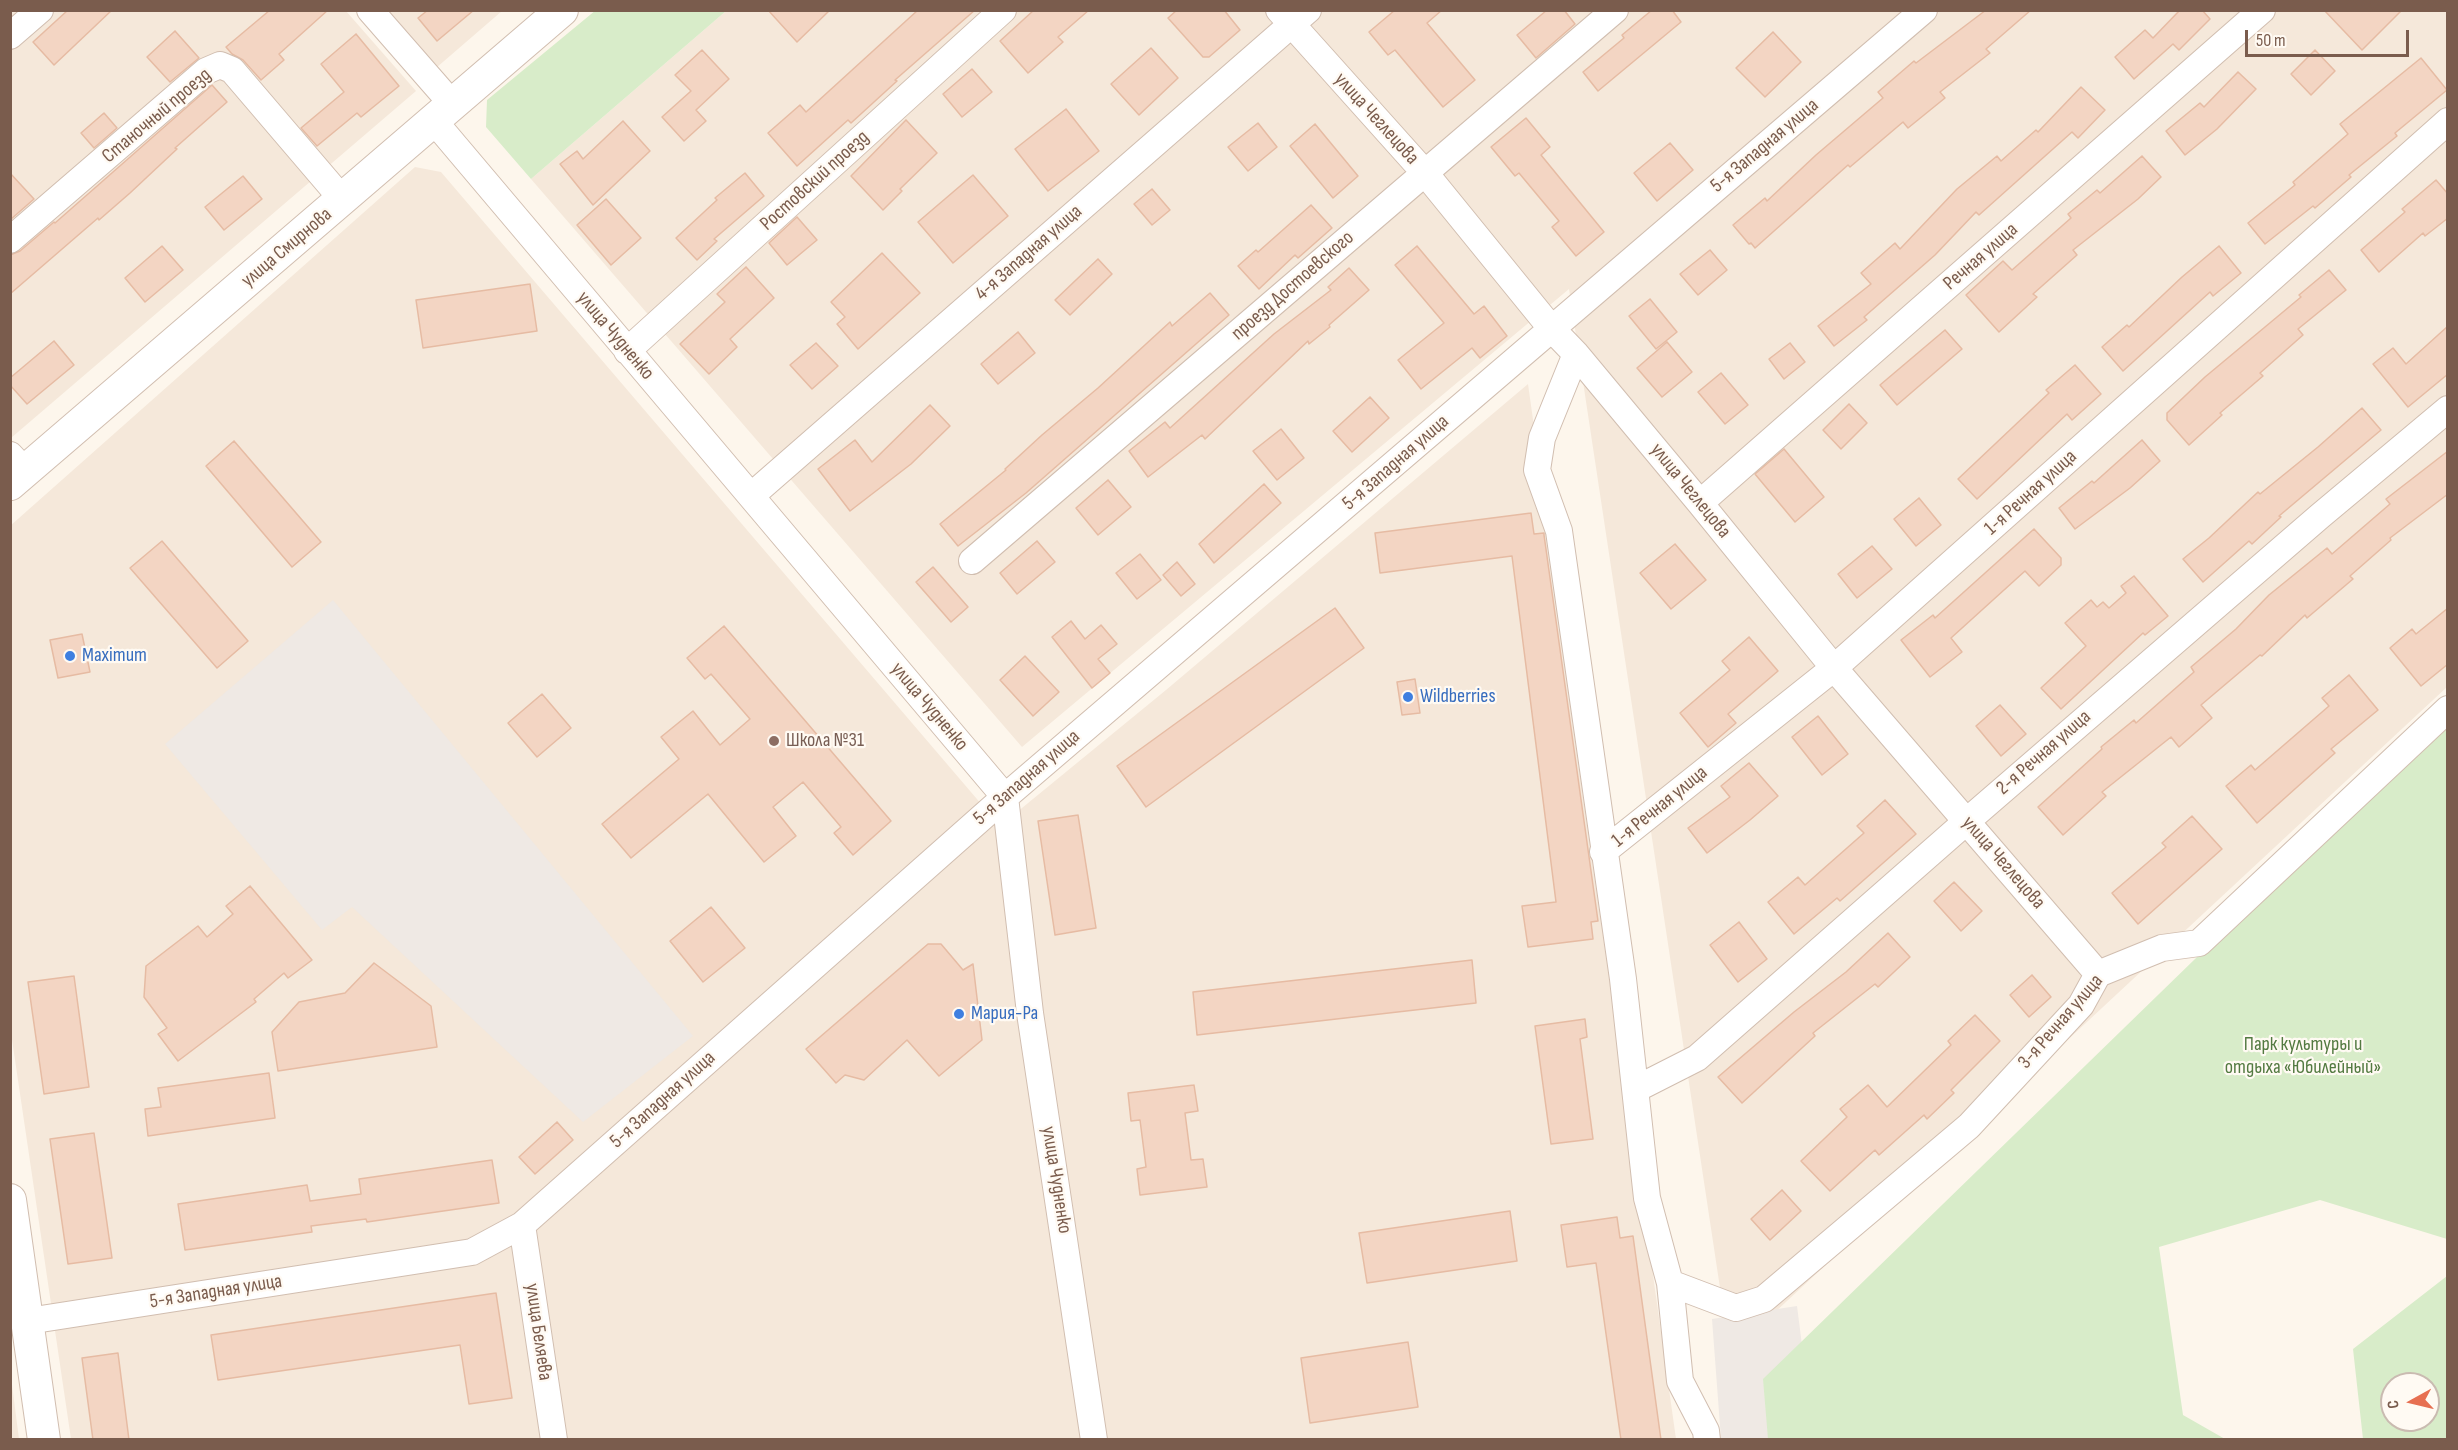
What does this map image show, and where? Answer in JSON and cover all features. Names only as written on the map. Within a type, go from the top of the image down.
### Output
[{"type":"street","points":[[10,36],[40,10]]},
{"type":"street","name":"улица Чудненко","points":[[370,10],[444,113],[627,351],[1005,797],[1030,1013],[1094,1440]]},
{"type":"street","name":"улица Смирнова","points":[[15,470],[343,200],[562,10]]},
{"type":"street","name":"Ростовский проезд","points":[[627,351],[1003,10]]},
{"type":"street","name":"проезд Достоевского","points":[[972,561],[1615,10]]},
{"type":"street","name":"5-я Западная улица","points":[[28,1321],[472,1252],[522,1225],[1005,797],[1924,10]]},
{"type":"street","name":"Речная улица","points":[[1700,503],[2262,10]]},
{"type":"street","name":"улица Чеглецова","points":[[1293,15],[1551,328],[1576,354],[1700,503],[1834,668],[2098,974]]},
{"type":"street","name":"4-я Западная улица","points":[[751,496],[1293,15]]},
{"type":"street","name":"Станочный проезд","points":[[10,240],[206,71],[220,65],[232,70],[343,200]]},
{"type":"street","name":"1-я Речная улица","points":[[1604,852],[1834,668],[2448,121]]},
{"type":"street","points":[[1576,354],[1542,438],[1537,470],[1560,531],[1623,979],[1647,1198],[1670,1283],[1680,1381],[1706,1431],[1707,1440]]},
{"type":"street","name":"2-я Речная улица","points":[[1636,1089],[1697,1058],[1967,821],[2320,516],[2448,409]]},
{"type":"street","name":"3-я Речная улица","points":[[1670,1283],[1736,1308],[1764,1299],[1969,1126],[2081,1005],[2098,974],[2162,948],[2199,943],[2448,709]]},
{"type":"street","points":[[10,1200],[44,1440]]},
{"type":"street","name":"улица Беляева","points":[[522,1225],[554,1440]]},
{"type":"shaded area","points":[[11,11],[346,11],[416,91],[11,438]]},
{"type":"shaded area","points":[[387,11],[502,11],[436,68]]},
{"type":"shaded area","points":[[726,11],[2447,11],[2447,687],[1730,1354],[1569,289],[1022,747],[531,179]]},
{"type":"shaded area","points":[[415,167],[441,172],[1000,826],[1166,690],[1528,384],[1676,1439],[71,1439],[10,1026],[10,526]]},
{"type":"shaded area","points":[[333,600],[693,1036],[583,1122],[352,907],[322,930],[165,744]]},
{"type":"shaded area","points":[[1797,1306],[1808,1392],[1783,1439],[1721,1439],[1712,1319]]},
{"type":"shaded area","points":[[11,1377],[19,1439],[11,1439]]},
{"type":"green space","points":[[596,10],[726,11],[531,179],[486,127],[487,100]]},
{"type":"green space","name":"Парк культуры и отдыха «Юбилейный»","points":[[2447,714],[2447,1239],[2320,1200],[2159,1247],[2183,1415],[2225,1439],[1768,1439],[1763,1379]]},
{"type":"green space","points":[[2447,1276],[2447,1439],[2363,1439],[2353,1349]]},
{"type":"building","points":[[68,10],[112,10],[54,65],[33,42]]},
{"type":"building","points":[[270,10],[328,10],[279,54],[284,60],[261,80],[243,60],[232,54],[226,47]]},
{"type":"building","points":[[428,10],[474,10],[437,41],[418,18]]},
{"type":"building","points":[[768,10],[830,10],[797,42]]},
{"type":"building","points":[[918,10],[975,10],[895,80],[897,81],[851,123],[848,120],[797,166],[768,133],[800,105],[806,112]]},
{"type":"building","points":[[1034,10],[1089,10],[1058,37],[1063,42],[1028,73],[1000,41]]},
{"type":"building","points":[[1177,10],[1224,10],[1240,30],[1209,57],[1203,57],[1168,18]]},
{"type":"building","points":[[1395,10],[1442,10],[1427,23],[1475,80],[1443,107],[1395,50],[1388,55],[1369,32]]},
{"type":"building","points":[[1547,10],[1564,10],[1575,24],[1536,58],[1517,35]]},
{"type":"building","points":[[1652,10],[1672,10],[1681,22],[1598,91],[1583,72],[1624,38],[1622,35]]},
{"type":"building","points":[[1986,10],[2031,10],[1986,49],[1990,53],[1940,92],[1945,98],[1908,128],[1903,122],[1850,167],[1848,165],[1755,248],[1751,243],[1749,244],[1733,225],[1765,198],[1767,201],[1816,155],[1883,98],[1878,92],[1914,61],[1916,63]]},
{"type":"building","points":[[2180,10],[2202,10],[2210,19],[2179,50],[2173,44],[2134,79],[2115,57],[2145,30],[2153,38]]},
{"type":"building","points":[[2324,10],[2402,10],[2362,50]]},
{"type":"building","points":[[175,31],[199,58],[170,82],[147,57]]},
{"type":"building","points":[[1773,32],[1801,62],[1765,97],[1736,68]]},
{"type":"building","points":[[356,34],[399,86],[361,117],[357,113],[317,146],[301,128],[344,92],[321,64]]},
{"type":"building","points":[[1151,48],[1178,78],[1139,115],[1111,84]]},
{"type":"building","points":[[702,50],[729,79],[696,110],[706,121],[684,141],[662,117],[691,91],[675,75]]},
{"type":"building","points":[[2315,50],[2335,71],[2311,95],[2291,74]]},
{"type":"building","points":[[2421,58],[2447,90],[2395,133],[2397,136],[2349,175],[2351,177],[2315,208],[2313,206],[2265,244],[2248,223],[2295,185],[2293,182],[2348,134],[2340,124]]},
{"type":"building","points":[[972,69],[992,92],[962,117],[943,94]]},
{"type":"building","points":[[2238,72],[2256,89],[2217,129],[2185,155],[2166,131],[2200,103],[2204,107]]},
{"type":"building","points":[[212,85],[227,102],[175,148],[177,149],[130,193],[10,294],[10,255],[20,251],[55,223]]},
{"type":"building","points":[[2081,87],[2105,110],[2078,138],[2072,132],[1979,215],[1976,212],[1935,255],[1864,317],[1867,320],[1834,346],[1818,326],[1871,284],[1861,273],[1895,243],[1900,249],[1957,189],[1997,156],[2001,161],[2036,130],[2038,132]]},
{"type":"building","points":[[1066,109],[1099,151],[1048,191],[1015,149]]},
{"type":"building","points":[[104,113],[117,128],[94,148],[81,133]]},
{"type":"building","points":[[1526,118],[1550,147],[1541,155],[1604,232],[1576,256],[1552,227],[1559,221],[1519,173],[1515,176],[1491,147]]},
{"type":"building","points":[[906,120],[937,153],[900,189],[902,191],[883,210],[851,176]]},
{"type":"building","points":[[623,121],[650,151],[593,205],[560,164],[577,151],[583,159]]},
{"type":"building","points":[[1258,123],[1277,147],[1248,171],[1228,147]]},
{"type":"building","points":[[1315,124],[1358,176],[1333,198],[1290,146]]},
{"type":"building","points":[[1670,143],[1693,170],[1657,201],[1634,173]]},
{"type":"building","points":[[2142,156],[2161,177],[2138,199],[2073,250],[2077,255],[2033,294],[2037,297],[1999,332],[1966,295],[2003,261],[2012,270],[2071,218],[2068,214],[2097,190],[2100,193]]},
{"type":"building","points":[[10,173],[34,199],[10,220]]},
{"type":"building","points":[[745,173],[764,196],[714,239],[717,241],[697,260],[676,238],[717,200],[715,198]]},
{"type":"building","points":[[973,175],[1008,216],[953,263],[918,222]]},
{"type":"building","points":[[243,176],[262,199],[224,230],[205,207]]},
{"type":"building","points":[[2436,180],[2448,194],[2448,218],[2425,236],[2423,233],[2379,272],[2361,250],[2405,212],[2402,209]]},
{"type":"building","points":[[1152,189],[1170,210],[1152,225],[1134,204]]},
{"type":"building","points":[[606,199],[641,238],[611,265],[577,225]]},
{"type":"building","points":[[1311,205],[1332,228],[1298,258],[1295,255],[1259,289],[1238,266],[1256,250],[1258,252]]},
{"type":"building","points":[[797,217],[817,240],[787,265],[769,243]]},
{"type":"building","points":[[162,246],[183,270],[145,302],[125,278]]},
{"type":"building","points":[[1417,246],[1474,314],[1484,306],[1507,336],[1480,358],[1472,348],[1421,389],[1398,360],[1444,323],[1395,265]]},
{"type":"building","points":[[2219,246],[2241,273],[2213,296],[2210,292],[2123,371],[2102,347],[2127,325],[2129,327]]},
{"type":"building","points":[[1710,250],[1727,270],[1698,295],[1680,274]]},
{"type":"building","points":[[882,253],[920,293],[858,349],[837,324],[845,317],[831,302]]},
{"type":"building","points":[[1098,259],[1112,274],[1070,315],[1055,300]]},
{"type":"building","points":[[746,267],[774,298],[730,339],[737,347],[709,374],[680,344],[725,302],[717,294]]},
{"type":"building","points":[[1349,268],[1369,290],[1329,325],[1330,327],[1309,344],[1308,341],[1205,439],[1202,435],[1148,477],[1129,451],[1165,422],[1170,428],[1274,334],[1331,290],[1328,287]]},
{"type":"building","points":[[2329,270],[2346,290],[2298,329],[2303,335],[2260,373],[2263,376],[2220,413],[2222,415],[2189,445],[2167,420],[2167,413],[2205,377],[2301,297],[2299,295]]},
{"type":"building","points":[[530,284],[537,331],[423,348],[416,300]]},
{"type":"building","points":[[1210,293],[1229,315],[1026,493],[958,546],[940,524],[1006,470],[1042,435],[1098,388],[1170,322],[1172,326]]},
{"type":"building","points":[[1650,299],[1677,332],[1656,349],[1629,316]]},
{"type":"building","points":[[2448,326],[2448,374],[2408,407],[2373,364],[2393,348],[2406,364]]},
{"type":"building","points":[[1945,330],[1962,349],[1897,405],[1880,385]]},
{"type":"building","points":[[1018,332],[1035,353],[998,384],[981,364]]},
{"type":"building","points":[[54,341],[74,365],[27,404],[10,385],[10,378]]},
{"type":"building","points":[[1667,342],[1692,372],[1662,397],[1637,368]]},
{"type":"building","points":[[816,343],[838,366],[812,389],[790,365]]},
{"type":"building","points":[[1790,343],[1805,362],[1784,379],[1769,359]]},
{"type":"building","points":[[2075,365],[2101,394],[2072,420],[2067,414],[1977,499],[1958,479],[2049,393],[2046,390]]},
{"type":"building","points":[[1721,373],[1748,405],[1725,424],[1698,392]]},
{"type":"building","points":[[1370,397],[1389,418],[1352,452],[1333,431]]},
{"type":"building","points":[[1849,404],[1867,423],[1841,449],[1823,430]]},
{"type":"building","points":[[930,405],[950,426],[911,464],[850,511],[818,469],[855,440],[872,462]]},
{"type":"building","points":[[2362,408],[2381,430],[2279,516],[2281,517],[2252,544],[2249,541],[2203,582],[2183,559],[2258,492],[2260,494]]},
{"type":"building","points":[[1281,429],[1304,458],[1277,480],[1253,451]]},
{"type":"building","points":[[2142,440],[2160,461],[2130,488],[2075,529],[2059,508],[2092,481],[2094,483]]},
{"type":"building","points":[[234,441],[321,542],[292,567],[206,466]]},
{"type":"building","points":[[1784,449],[1824,497],[1795,522],[1755,474]]},
{"type":"building","points":[[2448,451],[2448,494],[2390,538],[2391,540],[2350,576],[2353,579],[2307,618],[2305,615],[2262,656],[2260,655],[2201,705],[2212,718],[2179,747],[2171,737],[2102,792],[2106,796],[2063,835],[2038,807],[2102,749],[2101,747],[2134,720],[2136,723],[2194,672],[2191,667],[2236,629],[2269,595],[2327,548],[2332,554],[2390,504],[2386,499]]},
{"type":"building","points":[[1108,480],[1131,507],[1098,535],[1076,508]]},
{"type":"building","points":[[1264,484],[1281,503],[1214,563],[1199,544]]},
{"type":"building","points":[[1919,498],[1941,525],[1916,546],[1894,519]]},
{"type":"building","points":[[1531,513],[1534,534],[1544,533],[1598,921],[1591,922],[1593,939],[1528,947],[1522,906],[1556,902],[1512,556],[1380,573],[1375,533]]},
{"type":"building","points":[[2034,529],[2061,558],[2061,565],[2039,586],[2025,571],[1951,638],[1962,652],[1930,677],[1901,640],[1933,615],[1935,618]]},
{"type":"building","points":[[162,541],[248,641],[217,668],[130,568]]},
{"type":"building","points":[[1037,541],[1055,562],[1017,594],[1000,573]]},
{"type":"building","points":[[1675,544],[1706,580],[1671,609],[1640,573]]},
{"type":"building","points":[[1872,546],[1892,569],[1857,598],[1838,574]]},
{"type":"building","points":[[1140,554],[1161,580],[1137,599],[1116,573]]},
{"type":"building","points":[[1177,562],[1195,584],[1181,596],[1163,575]]},
{"type":"building","points":[[933,567],[968,607],[951,622],[916,582]]},
{"type":"building","points":[[2134,576],[2168,616],[2145,635],[2143,633],[2061,709],[2041,688],[2086,646],[2065,623],[2091,600],[2097,607],[2103,602],[2109,608],[2126,593],[2121,586]]},
{"type":"building","points":[[1335,608],[1364,648],[1146,807],[1117,766]]},
{"type":"building","points":[[2448,608],[2448,664],[2421,686],[2390,648],[2412,629],[2416,634]]},
{"type":"building","points":[[1071,621],[1085,639],[1101,625],[1117,644],[1098,659],[1110,673],[1092,688],[1052,637]]},
{"type":"building","name":"Школа №31","points":[[724,626],[891,821],[853,855],[834,833],[841,827],[803,782],[773,807],[796,836],[764,862],[708,794],[631,858],[602,824],[679,759],[661,737],[693,711],[720,745],[750,719],[711,674],[705,679],[687,658]]},
{"type":"building","name":"Maximum","points":[[82,634],[90,672],[58,678],[50,640]]},
{"type":"building","points":[[1749,637],[1778,671],[1728,714],[1736,723],[1708,747],[1680,713],[1730,670],[1722,661]]},
{"type":"building","points":[[1025,656],[1059,692],[1033,716],[1000,680]]},
{"type":"building","points":[[2349,675],[2378,710],[2331,749],[2335,753],[2257,823],[2226,786],[2251,765],[2255,770],[2329,706],[2322,698]]},
{"type":"building","name":"Wildberries","points":[[1415,679],[1420,713],[1402,715],[1397,682]]},
{"type":"building","points":[[542,694],[571,728],[537,757],[508,723]]},
{"type":"building","points":[[2000,705],[2026,734],[2001,756],[1976,726]]},
{"type":"building","points":[[1818,716],[1848,754],[1822,775],[1792,737]]},
{"type":"building","points":[[1749,763],[1778,796],[1707,853],[1688,828],[1730,797],[1721,786]]},
{"type":"building","points":[[1885,800],[1916,834],[1840,901],[1837,898],[1794,934],[1768,902],[1798,877],[1805,885],[1864,833],[1857,826]]},
{"type":"building","points":[[1078,815],[1096,928],[1055,935],[1038,821]]},
{"type":"building","points":[[2192,816],[2222,849],[2138,924],[2112,893],[2166,847],[2162,843]]},
{"type":"building","points":[[1954,882],[1982,911],[1961,931],[1934,901]]},
{"type":"building","points":[[250,886],[312,960],[288,978],[284,973],[254,999],[256,1002],[178,1061],[158,1034],[167,1028],[144,997],[146,966],[198,926],[207,937],[233,914],[226,906]]},
{"type":"building","points":[[711,907],[745,948],[703,982],[670,941]]},
{"type":"building","points":[[1739,922],[1767,959],[1738,982],[1710,945]]},
{"type":"building","points":[[1888,933],[1910,957],[1878,987],[1875,984],[1813,1033],[1815,1036],[1742,1103],[1718,1077],[1794,1012],[1846,972]]},
{"type":"building","points":[[928,944],[941,944],[963,970],[973,964],[982,1040],[939,1076],[907,1040],[864,1080],[845,1075],[836,1083],[806,1049]]},
{"type":"building","points":[[1472,960],[1476,1003],[1197,1035],[1193,992]]},
{"type":"building","points":[[374,963],[431,1006],[437,1047],[278,1071],[272,1032],[299,1002],[345,993]]},
{"type":"building","points":[[2032,975],[2051,997],[2029,1017],[2010,995]]},
{"type":"building","points":[[74,976],[89,1087],[44,1094],[28,982]]},
{"type":"building","points":[[1975,1015],[2000,1041],[1951,1090],[1954,1093],[1927,1119],[1924,1115],[1879,1155],[1875,1150],[1830,1191],[1801,1161],[1847,1117],[1840,1109],[1868,1085],[1887,1107],[1951,1045],[1948,1041]]},
{"type":"building","points":[[1585,1019],[1587,1037],[1580,1039],[1593,1139],[1551,1144],[1535,1026]]},
{"type":"building","points":[[269,1073],[275,1118],[148,1136],[145,1109],[161,1107],[158,1088]]},
{"type":"building","points":[[1194,1085],[1198,1111],[1185,1113],[1191,1160],[1203,1159],[1207,1187],[1140,1195],[1137,1169],[1146,1167],[1140,1120],[1131,1121],[1128,1093]]},
{"type":"building","points":[[557,1122],[573,1140],[535,1174],[519,1157]]},
{"type":"building","points":[[94,1133],[112,1258],[68,1264],[50,1139]]},
{"type":"building","points":[[492,1160],[499,1203],[367,1222],[366,1219],[311,1226],[312,1232],[185,1250],[178,1204],[307,1185],[310,1201],[361,1194],[359,1179]]},
{"type":"building","points":[[1782,1190],[1801,1211],[1770,1240],[1751,1219]]},
{"type":"building","points":[[1510,1211],[1517,1261],[1367,1283],[1359,1233]]},
{"type":"building","points":[[1617,1217],[1620,1238],[1633,1236],[1661,1440],[1621,1440],[1596,1263],[1567,1267],[1561,1225]]},
{"type":"building","points":[[496,1293],[512,1398],[469,1404],[460,1345],[218,1380],[211,1335]]},
{"type":"building","points":[[1408,1342],[1418,1407],[1310,1423],[1301,1358]]},
{"type":"building","points":[[118,1353],[129,1440],[93,1440],[82,1358]]},
{"type":"place","name":"Maximum","points":[[70,656]]},
{"type":"place","name":"Wildberries","points":[[1408,697]]},
{"type":"place","name":"Школа №31","points":[[774,741]]},
{"type":"place","name":"Мария-Ра","points":[[959,1014]]}]
